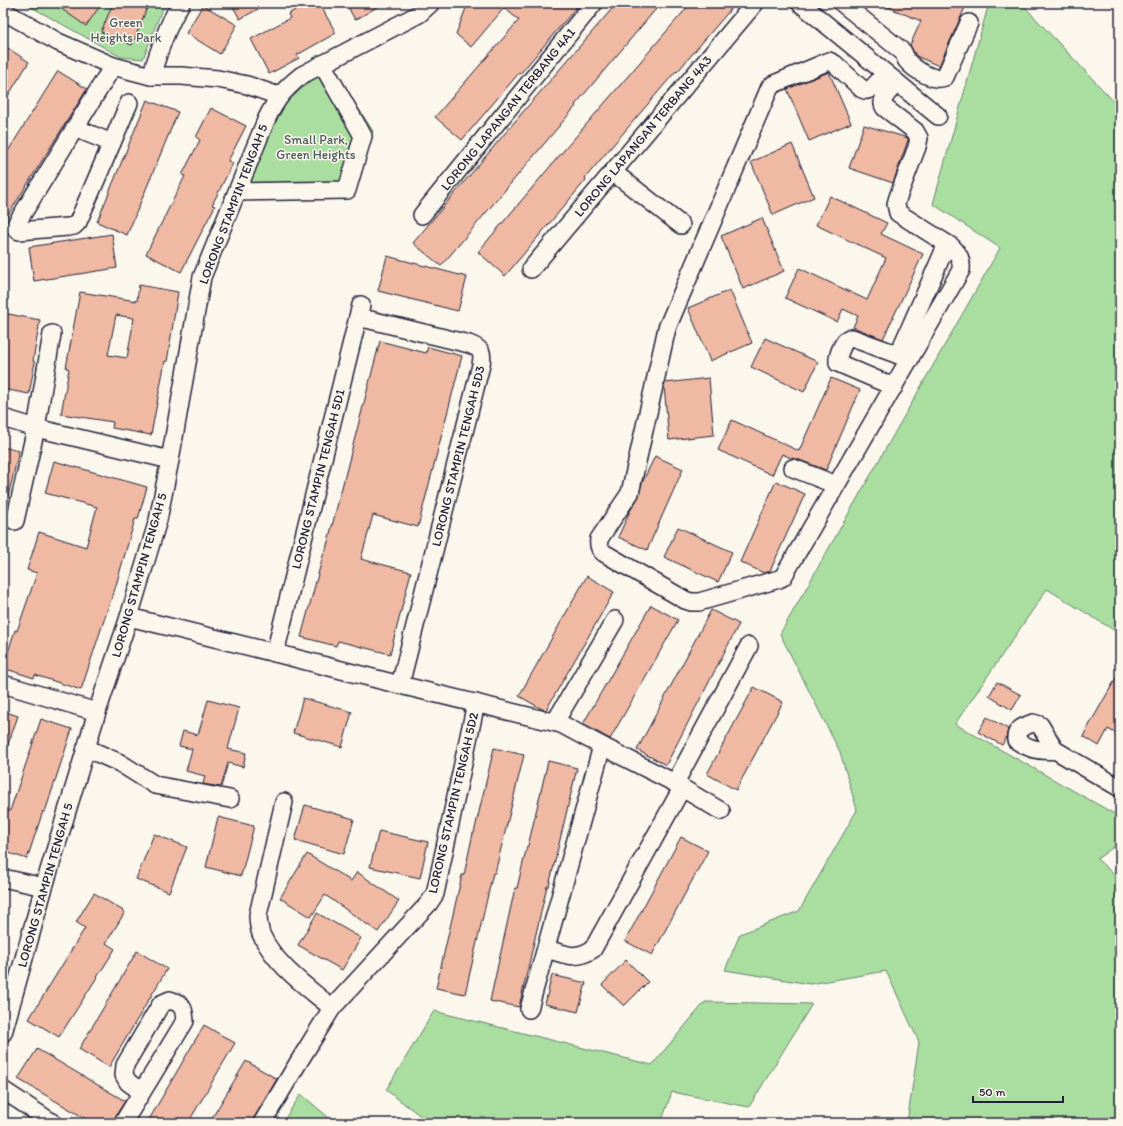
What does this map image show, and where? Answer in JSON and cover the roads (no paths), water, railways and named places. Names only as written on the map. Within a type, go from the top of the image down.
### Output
[{"type":"street","points":[[151,76],[164,38],[176,11],[182,3]]},
{"type":"street","name":"LORONG STAMPIN TENGAH 5","points":[[3,1033],[86,748],[129,617],[158,520],[202,277],[267,118],[279,96],[291,83],[302,75],[419,14],[431,3]]},
{"type":"street","name":"LORONG LAPANGAN TERBANG 4A1","points":[[422,215],[594,3]]},
{"type":"street","name":"LORONG LAPANGAN TERBANG 4A3","points":[[531,269],[755,3]]},
{"type":"street","points":[[800,3],[938,116]]},
{"type":"street","points":[[840,35],[851,10],[903,52],[907,61],[918,70],[932,78],[941,79],[946,76],[969,23]]},
{"type":"street","points":[[3,11],[58,42],[113,66],[151,76],[182,76],[218,79],[247,85],[279,96]]},
{"type":"street","points":[[891,78],[865,91],[835,64],[829,62],[774,84],[769,89],[667,328],[630,493],[599,539],[599,547],[604,553],[691,602],[699,602],[783,577],[894,387],[947,244]]},
{"type":"street","points":[[237,192],[347,190],[363,136],[322,64]]},
{"type":"street","points":[[113,66],[15,226],[16,229],[19,231],[74,226],[78,222],[129,103]]},
{"type":"street","points":[[891,78],[882,101],[883,105],[915,131],[919,138],[896,204],[898,213],[947,244],[957,252],[962,264],[961,270],[904,357]]},
{"type":"street","points":[[75,128],[112,143]]},
{"type":"street","points":[[613,172],[680,225]]},
{"type":"street","name":"LORONG STAMPIN TENGAH 5D1","points":[[275,652],[359,311]]},
{"type":"street","name":"LORONG STAMPIN TENGAH 5D3","points":[[359,311],[469,344],[480,350],[482,356],[481,365],[400,685]]},
{"type":"street","points":[[15,521],[36,428],[52,334]]},
{"type":"street","points":[[894,387],[840,365],[838,363],[838,358],[845,341],[849,338],[904,357]]},
{"type":"street","points":[[3,418],[36,428],[170,460]]},
{"type":"street","points":[[794,468],[836,485]]},
{"type":"street","points":[[129,617],[555,722],[678,785],[721,811]]},
{"type":"street","points":[[555,722],[615,620]]},
{"type":"street","points":[[546,949],[574,957],[585,954],[593,949],[749,646]]},
{"type":"street","points":[[3,684],[97,712]]},
{"type":"street","name":"LORONG STAMPIN TENGAH 5D2","points":[[262,1123],[332,1008],[429,904],[435,894],[476,703]]},
{"type":"street","points":[[529,1009],[602,746]]},
{"type":"street","points":[[86,748],[120,763],[155,785],[230,799]]},
{"type":"street","points":[[1055,750],[1120,788]]},
{"type":"street","points":[[284,802],[258,915],[260,933],[274,955],[295,977],[332,1008]]},
{"type":"street","points":[[3,878],[44,888]]},
{"type":"street","points":[[123,1123],[142,1092],[185,1021],[184,1010],[179,1003],[170,1000],[161,1004],[125,1065],[124,1075],[128,1082],[142,1092]]},
{"type":"street","points":[[3,1090],[53,1123]]},
{"type":"park label","name":"Green Heights Park","points":[[126,30]]},
{"type":"park label","name":"Small Park, Green Heights","points":[[316,146]]}]
